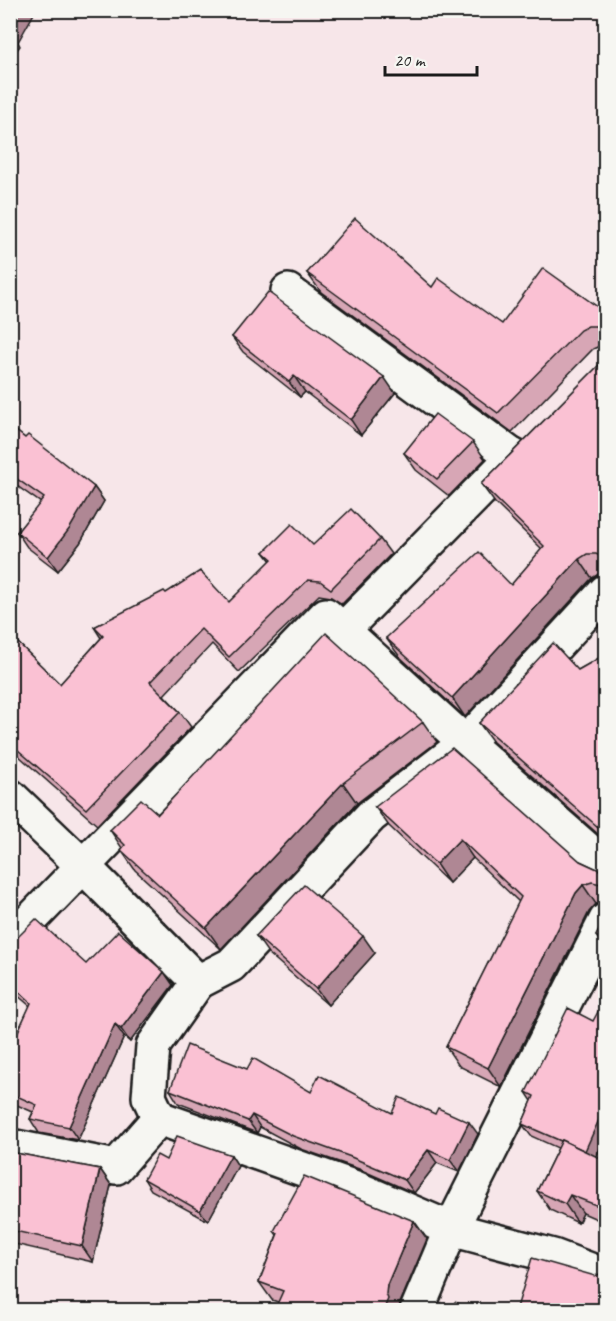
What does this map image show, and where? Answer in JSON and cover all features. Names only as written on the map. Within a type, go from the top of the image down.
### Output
[{"type":"street","points":[[288,291],[513,456]]},
{"type":"street","points":[[343,630],[539,431]]},
{"type":"street","points":[[606,591],[466,743],[371,816],[231,965],[198,982],[153,1046],[149,1097],[159,1118],[353,1187],[451,1229],[553,1256],[606,1276]]},
{"type":"street","points":[[10,941],[326,615],[466,743],[606,866]]},
{"type":"street","points":[[11,797],[198,982]]},
{"type":"street","points":[[417,1311],[451,1229],[606,920]]},
{"type":"street","points":[[10,1146],[116,1167],[159,1118]]},
{"type":"building","points":[[355,218],[432,287],[438,278],[502,324],[543,268],[606,313],[606,331],[598,326],[588,326],[580,330],[498,413],[307,273]]},
{"type":"building","points":[[268,292],[384,377],[351,420],[294,376],[289,382],[232,337]]},
{"type":"building","points":[[606,358],[606,559],[596,554],[587,554],[579,559],[452,698],[386,638],[479,552],[511,585],[544,546],[481,484]]},
{"type":"building","points":[[435,414],[473,442],[437,479],[404,453]]},
{"type":"building","points":[[10,426],[25,438],[28,435],[94,487],[70,528],[48,557],[17,532],[44,498],[10,474]]},
{"type":"building","points":[[351,509],[380,539],[331,589],[320,581],[308,580],[229,657],[201,629],[150,682],[180,712],[86,809],[10,743],[10,635],[60,684],[103,636],[94,627],[164,591],[166,593],[200,571],[229,602],[272,559],[264,552],[292,524],[313,545]]},
{"type":"building","points":[[326,633],[423,722],[343,783],[206,928],[121,850],[125,845],[110,830],[141,799],[158,814]]},
{"type":"building","points":[[553,643],[578,670],[606,654],[606,806],[598,827],[479,723]]},
{"type":"building","points":[[452,748],[580,861],[606,873],[606,888],[592,882],[583,885],[576,893],[488,1068],[446,1047],[521,897],[460,839],[436,864],[375,807]]},
{"type":"building","points":[[304,885],[363,936],[316,989],[256,936]]},
{"type":"building","points":[[606,917],[606,942],[596,936]]},
{"type":"building","points":[[36,919],[86,964],[118,931],[164,972],[121,1029],[115,1024],[69,1127],[30,1119],[37,1105],[10,1093],[10,1049],[31,1003],[10,984],[10,943]]},
{"type":"building","points":[[568,1008],[593,1021],[599,1010],[606,1014],[606,1090],[601,1098],[606,1100],[606,1104],[585,1151],[522,1124],[534,1096],[526,1092]]},
{"type":"building","points":[[187,1045],[247,1069],[253,1058],[311,1092],[319,1075],[392,1113],[399,1097],[435,1114],[438,1108],[469,1122],[450,1160],[428,1150],[405,1180],[293,1136],[252,1115],[248,1121],[170,1090]]},
{"type":"building","points":[[177,1136],[231,1155],[200,1211],[144,1179],[157,1155],[166,1160]]},
{"type":"building","points":[[562,1140],[606,1161],[606,1209],[570,1195],[565,1204],[537,1191]]},
{"type":"building","points":[[10,1152],[100,1169],[82,1246],[10,1230]]},
{"type":"building","points":[[304,1176],[414,1221],[387,1285],[388,1299],[383,1311],[274,1311],[283,1291],[259,1282],[278,1233],[274,1231]]},
{"type":"building","points":[[532,1258],[595,1276],[606,1271],[606,1311],[516,1311]]},
{"type":"building","points":[[455,1302],[474,1311],[451,1311]]}]
